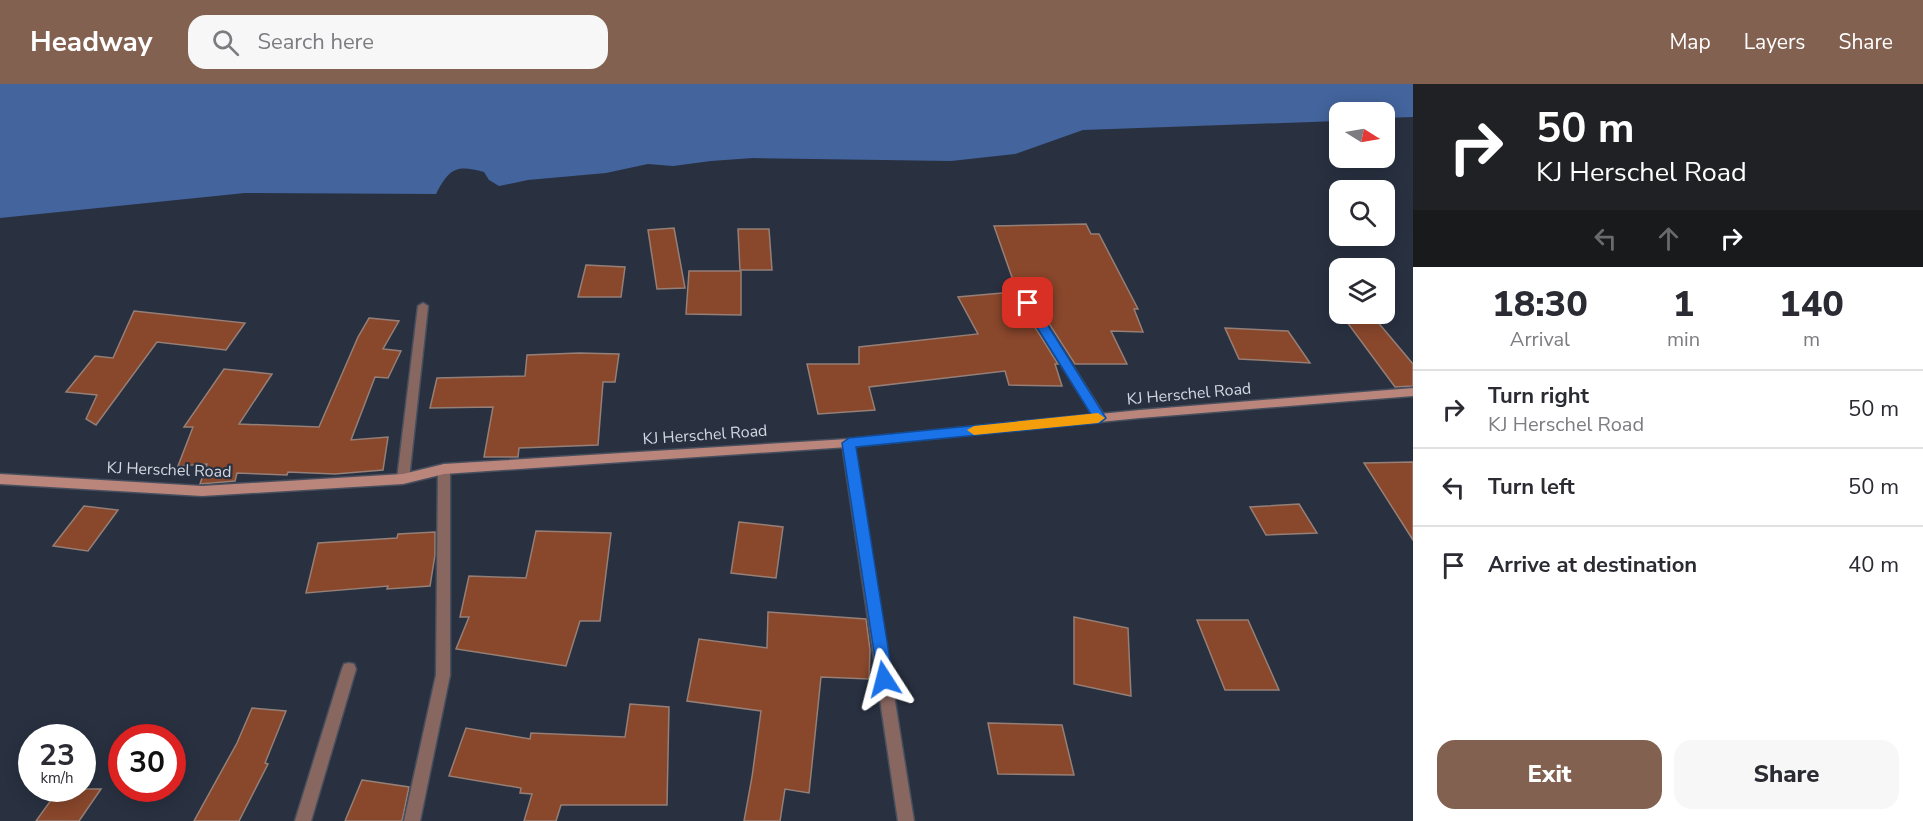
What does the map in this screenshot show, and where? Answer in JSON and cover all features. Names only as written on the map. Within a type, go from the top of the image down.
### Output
[{"type":"main road","name":"KJ Herschel Road","points":[[0,479],[202,491],[403,479],[444,469],[849,443],[1100,418],[1413,392]]},
{"type":"street","points":[[1016,284],[1100,418]]},
{"type":"street","points":[[403,479],[423,306]]},
{"type":"street","points":[[849,443],[906,821]]},
{"type":"street","points":[[412,821],[443,675],[444,469]]},
{"type":"street","points":[[303,821],[350,669]]},
{"type":"water","points":[[0,84],[1413,84],[1413,117],[1395,118],[1395,102],[1329,102],[1329,121],[1083,130],[1015,154],[951,161],[753,158],[673,166],[648,164],[606,173],[528,180],[499,186],[489,180],[484,172],[460,169],[445,179],[436,194],[245,193],[0,218]]},
{"type":"building","points":[[1086,224],[1091,234],[1099,234],[1138,309],[1134,309],[1143,332],[1111,331],[1127,364],[1075,364],[1023,283],[1017,279],[1013,280],[994,226]]},
{"type":"building","points":[[674,228],[685,288],[657,289],[648,230]]},
{"type":"building","points":[[738,229],[769,229],[772,270],[740,270]]},
{"type":"building","points":[[586,265],[625,267],[621,297],[578,297]]},
{"type":"building","points":[[689,271],[741,271],[741,315],[686,314]]},
{"type":"building","points":[[1013,292],[1058,364],[1055,364],[1062,386],[1009,385],[1005,371],[869,387],[875,410],[818,414],[807,364],[859,364],[859,347],[978,334],[958,297]]},
{"type":"building","points":[[134,311],[245,323],[226,350],[157,342],[96,425],[86,419],[97,395],[66,392],[95,356],[113,358]]},
{"type":"building","points":[[369,318],[399,321],[383,349],[401,351],[388,378],[375,377],[351,440],[388,437],[383,470],[335,474],[288,472],[287,475],[237,473],[235,481],[200,484],[207,464],[178,466],[193,427],[184,427],[224,369],[272,374],[239,424],[319,427],[358,337]]},
{"type":"building","points":[[1348,324],[1379,324],[1413,364],[1413,386],[1395,387]]},
{"type":"building","points":[[1225,328],[1288,331],[1310,363],[1239,359]]},
{"type":"building","points":[[619,354],[615,382],[603,382],[598,445],[519,448],[518,457],[484,457],[493,407],[430,408],[437,378],[525,376],[527,355]]},
{"type":"building","points":[[1413,462],[1413,540],[1364,463]]},
{"type":"building","points":[[1299,504],[1317,533],[1266,535],[1250,507]]},
{"type":"building","points":[[84,506],[118,510],[88,551],[53,546]]},
{"type":"building","points":[[739,522],[783,527],[776,578],[731,573]]},
{"type":"building","points":[[536,531],[611,533],[600,621],[580,621],[566,666],[456,649],[469,617],[460,617],[469,576],[526,578]]},
{"type":"building","points":[[435,532],[435,555],[430,586],[387,589],[388,586],[306,593],[318,543],[397,538],[398,534]]},
{"type":"building","points":[[768,612],[866,619],[870,650],[869,679],[821,677],[809,793],[785,789],[780,821],[744,821],[761,711],[687,701],[699,639],[767,648]]},
{"type":"building","points":[[1074,617],[1128,628],[1131,696],[1074,684]]},
{"type":"building","points":[[1197,620],[1248,620],[1279,690],[1225,690]]},
{"type":"building","points":[[630,704],[669,707],[667,805],[561,805],[556,821],[524,821],[532,794],[520,793],[521,788],[449,776],[466,728],[530,739],[531,733],[625,737]]},
{"type":"building","points":[[252,708],[286,711],[265,763],[268,764],[239,821],[194,821],[237,743]]},
{"type":"building","points":[[988,723],[1062,725],[1074,775],[998,774]]},
{"type":"building","points":[[362,780],[409,787],[402,821],[345,821]]},
{"type":"building","points":[[50,802],[92,802],[79,821],[36,821]]},
{"type":"slow traffic","points":[[974,430],[1098,418]]},
{"type":"route","points":[[884,679],[849,443],[1100,418],[1028,303]]}]
